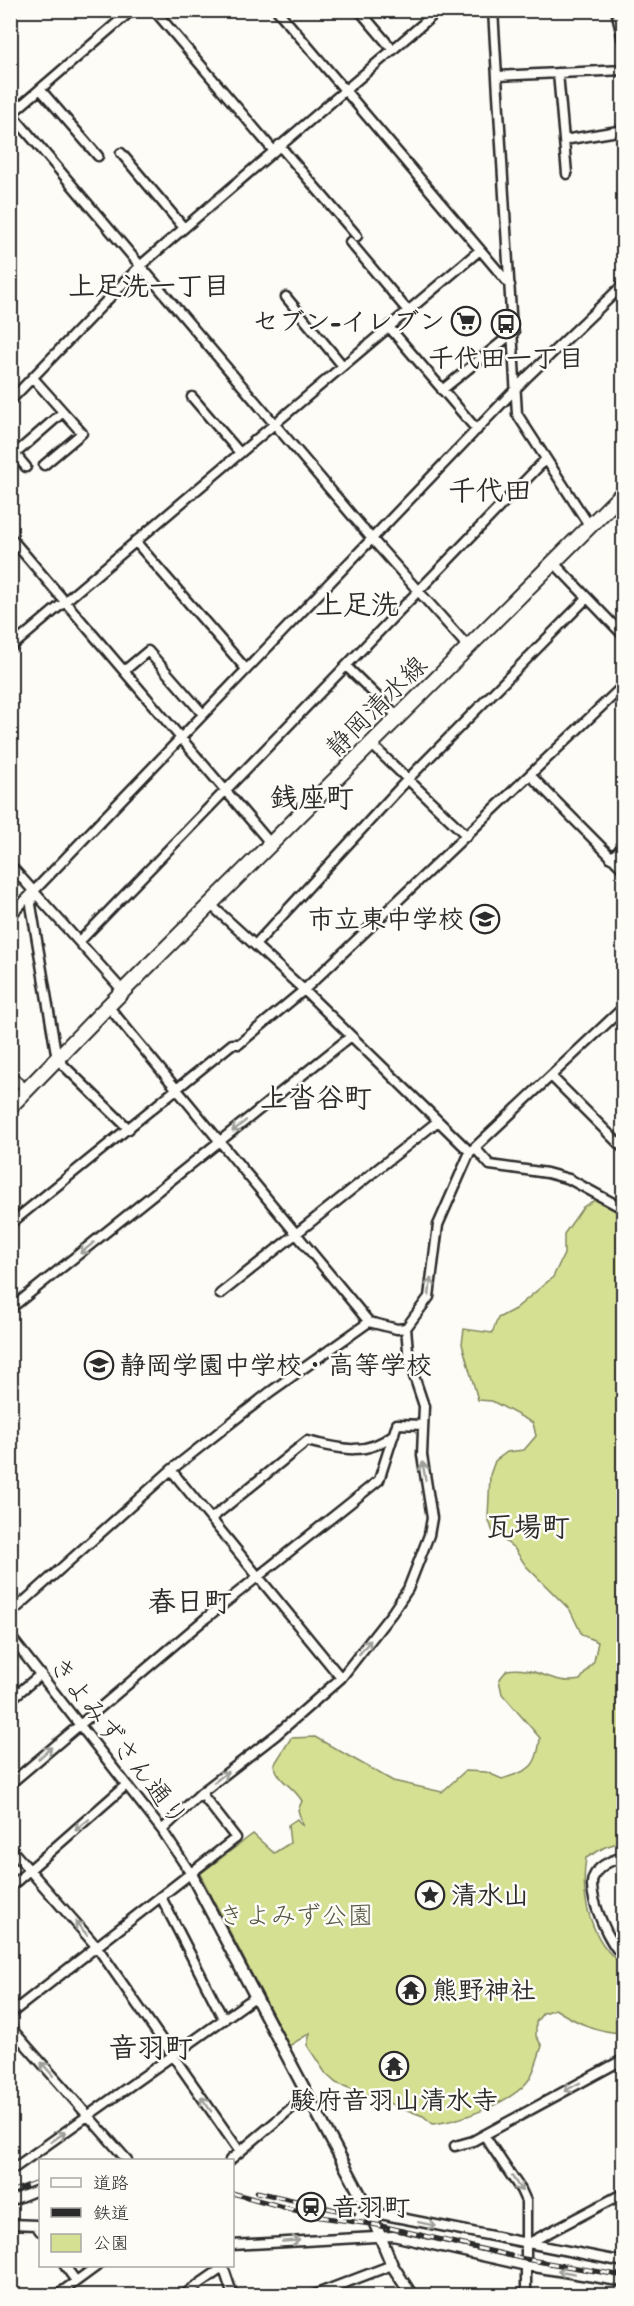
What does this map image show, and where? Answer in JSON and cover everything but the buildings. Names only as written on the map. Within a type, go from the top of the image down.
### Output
[{"type":"main road","name":"静岡清水線","points":[[10,1107],[108,1005],[469,648],[552,561],[624,492]]},
{"type":"street","points":[[132,10],[11,113],[372,539],[469,648]]},
{"type":"street","points":[[154,10],[354,239],[408,311]]},
{"type":"street","points":[[277,10],[511,286]]},
{"type":"street","points":[[359,10],[393,50]]},
{"type":"street","points":[[10,401],[141,266],[439,10]]},
{"type":"street","points":[[493,10],[518,388],[517,414],[544,459],[589,525]]},
{"type":"street","points":[[616,10],[624,45]]},
{"type":"street","points":[[498,76],[624,70]]},
{"type":"street","points":[[558,73],[567,174]]},
{"type":"street","points":[[40,89],[98,156]]},
{"type":"street","points":[[564,140],[624,130]]},
{"type":"street","points":[[121,153],[184,228]]},
{"type":"street","points":[[10,648],[480,250]]},
{"type":"street","points":[[10,916],[477,430],[624,284]]},
{"type":"street","points":[[286,297],[343,366]]},
{"type":"street","points":[[389,327],[477,430]]},
{"type":"street","points":[[442,390],[514,332]]},
{"type":"street","points":[[33,378],[82,434],[44,465]]},
{"type":"street","points":[[192,397],[240,453]]},
{"type":"street","points":[[26,467],[13,451],[63,412]]},
{"type":"street","points":[[79,942],[544,459]]},
{"type":"street","points":[[10,537],[271,844]]},
{"type":"street","points":[[135,541],[246,669]]},
{"type":"street","points":[[552,561],[624,636]]},
{"type":"street","points":[[255,945],[408,779],[587,598]]},
{"type":"street","points":[[124,671],[148,651],[203,714]]},
{"type":"street","points":[[346,666],[398,717]]},
{"type":"street","points":[[10,1224],[232,1044],[239,1044],[304,990],[624,685]]},
{"type":"street","points":[[371,744],[467,836]]},
{"type":"street","points":[[530,775],[624,870]]},
{"type":"street","points":[[611,858],[624,846]]},
{"type":"street","points":[[10,865],[123,991]]},
{"type":"street","points":[[33,892],[31,905],[57,1059],[129,1129]]},
{"type":"street","points":[[210,904],[304,990],[438,1121],[490,1165],[547,1173],[569,1179],[624,1209]]},
{"type":"street","points":[[108,1005],[297,1231],[369,1322],[397,1329],[406,1328]]},
{"type":"street","points":[[162,1830],[201,1793],[276,1735],[341,1678],[408,1589],[429,1535],[432,1518],[423,1474],[424,1406],[409,1361],[406,1328],[429,1297],[438,1225],[473,1150],[624,1007]]},
{"type":"street","points":[[10,1309],[350,1037]]},
{"type":"street","points":[[10,1075],[27,1090]]},
{"type":"street","points":[[551,1076],[624,1149]]},
{"type":"street","points":[[220,1294],[438,1121]]},
{"type":"street","points":[[10,1614],[171,1470],[270,1392],[369,1322]]},
{"type":"street","points":[[10,1784],[79,1723],[380,1480],[397,1424],[423,1425]]},
{"type":"street","points":[[212,1518],[307,1441],[350,1450],[372,1448],[394,1434]]},
{"type":"street","points":[[171,1470],[341,1678]]},
{"type":"street","name":"きよみずさん通り","points":[[10,1636],[162,1830],[191,1874]]},
{"type":"street","points":[[10,1700],[40,1674]]},
{"type":"street","points":[[10,1887],[31,1871],[125,1785]]},
{"type":"street","points":[[10,2014],[236,1838],[201,1793]]},
{"type":"street","points":[[10,1848],[97,1947],[240,2152]]},
{"type":"street","points":[[624,1857],[612,1860],[598,1871],[592,1879],[592,1889],[610,1941],[615,1950],[624,1956]]},
{"type":"street","points":[[191,1874],[370,2212],[392,2265],[412,2295]]},
{"type":"street","points":[[161,1897],[224,2019]]},
{"type":"street","points":[[10,2171],[255,1997]]},
{"type":"street","points":[[10,2027],[126,2159]]},
{"type":"street","points":[[455,2146],[473,2142],[624,2060]]},
{"type":"street","points":[[231,2159],[307,2095]]},
{"type":"street","points":[[484,2135],[526,2201],[526,2295]]},
{"type":"street","points":[[10,2201],[39,2189]]},
{"type":"street","points":[[527,2244],[624,2193]]},
{"type":"street","points":[[370,2212],[624,2262]]},
{"type":"street","points":[[10,2224],[36,2225],[39,2230]]},
{"type":"street","points":[[234,2245],[381,2236],[432,2243],[525,2265],[624,2282]]},
{"type":"street","points":[[311,2295],[392,2265]]},
{"type":"street","points":[[67,2267],[76,2281]]},
{"type":"street","points":[[56,2295],[94,2267]]},
{"type":"street","points":[[182,2295],[220,2267],[233,2295]]},
{"type":"green space","name":"きよみず公園","points":[[598,1198],[618,1212],[624,1239],[624,1841],[605,1847],[586,1858],[585,1887],[586,1902],[595,1931],[602,1943],[623,1965],[623,2033],[588,2026],[555,2009],[543,2013],[536,2022],[536,2036],[542,2046],[528,2081],[510,2097],[484,2110],[433,2124],[423,2116],[336,2083],[326,2074],[307,2045],[310,2033],[289,2046],[200,1874],[253,1834],[274,1853],[290,1843],[288,1825],[297,1819],[303,1826],[298,1810],[302,1801],[283,1781],[274,1765],[291,1738],[315,1737],[393,1781],[442,1792],[465,1771],[486,1772],[502,1779],[530,1767],[537,1756],[540,1738],[502,1694],[499,1680],[507,1670],[517,1669],[561,1680],[580,1680],[594,1661],[598,1642],[582,1635],[570,1610],[526,1566],[514,1548],[493,1532],[488,1518],[490,1475],[495,1461],[507,1452],[524,1450],[536,1436],[533,1423],[492,1401],[478,1400],[462,1344],[464,1329],[492,1333],[498,1318],[515,1309],[553,1277],[564,1254],[564,1234],[583,1207]]},
{"type":"railway","points":[[10,2192],[39,2181]]},
{"type":"railway","points":[[257,2192],[354,2214]]},
{"type":"railway","points":[[234,2194],[320,2217],[377,2225],[525,2259],[624,2276]]},
{"type":"place","name":"セブン-イレブン","points":[[466,321]]},
{"type":"place","name":"千代田一丁目","points":[[506,324]]},
{"type":"place","name":"市立東中学校","points":[[485,919]]},
{"type":"place","name":"静岡学園中学校・高等学校","points":[[99,1365]]},
{"type":"place","name":"清水山","points":[[430,1895]]},
{"type":"place","name":"熊野神社","points":[[411,1990]]},
{"type":"place","name":"駿府音羽山清水寺","points":[[394,2066]]},
{"type":"place","name":"音羽町","points":[[311,2207]]},
{"type":"district","name":"上足洗一丁目","points":[[149,286]]},
{"type":"district","name":"千代田","points":[[490,490]]},
{"type":"district","name":"上足洗","points":[[357,604]]},
{"type":"district","name":"銭座町","points":[[312,797]]},
{"type":"district","name":"上沓谷町","points":[[316,1097]]},
{"type":"district","name":"瓦場町","points":[[528,1526]]},
{"type":"district","name":"春日町","points":[[190,1601]]},
{"type":"district","name":"音羽町","points":[[151,2047]]}]
